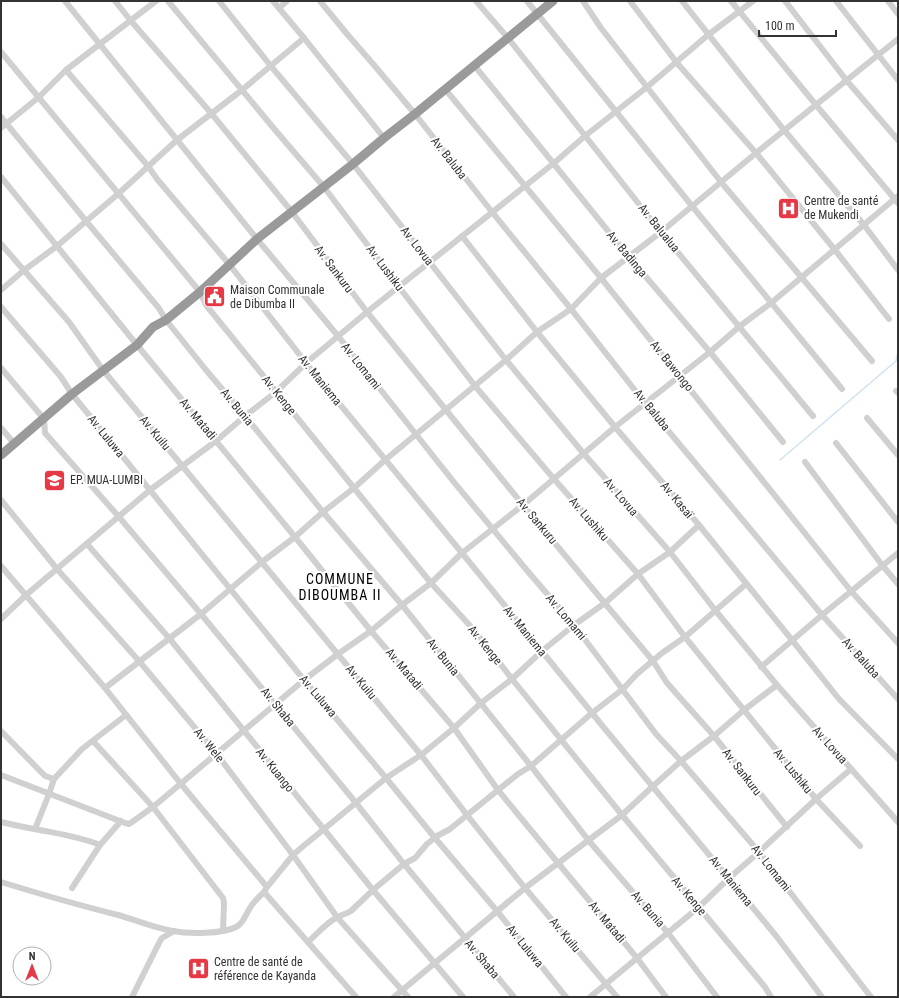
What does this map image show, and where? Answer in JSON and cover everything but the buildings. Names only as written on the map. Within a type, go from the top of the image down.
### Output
[{"type":"highway","points":[[1,455],[72,394],[137,345],[153,327],[166,320],[200,292],[257,240],[415,114],[553,1]]},
{"type":"street","name":"Av. Lomami","points":[[65,1],[257,240],[338,336],[415,434],[574,625],[656,734],[759,852],[871,997]]},
{"type":"street","name":"Av. Sankuru","points":[[115,1],[211,113],[292,212],[367,312],[523,505],[653,660],[667,683],[714,736],[787,827]]},
{"type":"street","points":[[4,126],[38,97],[66,70],[156,1]]},
{"type":"street","name":"Av. Lushiku","points":[[168,1],[324,187],[475,386],[554,479],[638,574],[685,637],[816,799],[860,846]]},
{"type":"street","name":"Av. Lovua","points":[[219,1],[270,65],[353,164],[506,360],[584,454],[670,552],[715,610],[777,685],[898,822]]},
{"type":"street","points":[[273,1],[384,138]]},
{"type":"street","points":[[278,8],[287,1]]},
{"type":"street","name":"Av. Baluba","points":[[320,1],[415,114],[492,212],[572,308],[645,403],[822,615],[898,699]]},
{"type":"street","name":"Av. Balualua","points":[[476,1],[508,38],[662,232],[813,416]]},
{"type":"street","points":[[528,1],[692,206],[842,389]]},
{"type":"street","points":[[583,1],[601,28],[721,182],[872,361]]},
{"type":"street","points":[[630,1],[676,62],[756,153],[889,319]]},
{"type":"street","points":[[682,1],[784,130],[864,225],[898,270]]},
{"type":"street","points":[[1,775],[129,824],[153,807],[304,680],[371,631],[402,605],[432,583],[462,553],[523,505],[615,427],[802,278],[897,199],[816,105],[731,1]]},
{"type":"street","points":[[1,619],[150,490],[216,441],[276,392],[306,363],[367,312],[554,163],[708,35],[753,1]]},
{"type":"street","points":[[785,1],[847,81],[898,140]]},
{"type":"street","points":[[836,1],[898,80]]},
{"type":"street","points":[[888,1],[898,14]]},
{"type":"street","points":[[1,290],[23,271],[57,246],[118,194],[177,140],[242,90],[304,38]]},
{"type":"street","points":[[105,688],[201,614],[230,588],[354,488],[415,434],[475,386],[537,332],[572,308],[601,278],[662,232],[784,130],[898,39]]},
{"type":"street","name":"Av. Kenge","points":[[1,52],[200,292],[206,304],[276,392],[432,583],[474,630],[622,815],[765,987],[771,997]]},
{"type":"street","name":"Av. Badinga","points":[[474,65],[629,258],[710,352],[783,442]]},
{"type":"street","name":"Av. Maniema","points":[[66,70],[229,264],[306,363],[777,937],[822,997]]},
{"type":"street","name":"Av. Bawongo","points":[[445,89],[680,375],[851,591],[898,643]]},
{"type":"street","name":"Av. Bunia","points":[[1,117],[4,126],[158,307],[166,320],[206,370],[402,605],[589,841],[668,933],[717,997]]},
{"type":"street","name":"Av. Matadi","points":[[1,177],[371,631],[454,728],[498,790],[637,958],[666,997]]},
{"type":"street","name":"Av. Kasaï","points":[[462,236],[537,332],[615,427],[699,525],[839,699],[898,759]]},
{"type":"street","name":"Av. Kuilu","points":[[1,244],[69,322],[103,370],[421,755],[525,888],[618,997]]},
{"type":"street","name":"Av. Luluwa","points":[[1,307],[61,377],[72,394],[304,680],[497,911],[566,997]]},
{"type":"street","points":[[1,368],[44,419]]},
{"type":"street","points":[[867,418],[898,455]]},
{"type":"street","name":"Av. Shaba","points":[[44,419],[45,433],[119,517],[201,614],[514,997]]},
{"type":"street","points":[[1,428],[14,443]]},
{"type":"street","points":[[836,443],[898,522]]},
{"type":"street","points":[[805,462],[882,565],[898,584]]},
{"type":"street","name":"Av. Wele","points":[[1,500],[57,569],[139,661],[216,754],[293,855],[336,917],[408,997]]},
{"type":"street","points":[[1,882],[30,892],[174,931],[200,933],[230,930],[241,924],[252,905],[293,855],[386,778],[421,755],[574,625],[605,603],[638,574],[670,552],[699,525]]},
{"type":"street","name":"Av. Kuango","points":[[87,544],[168,638],[462,997]]},
{"type":"street","points":[[762,667],[792,640],[898,553]]},
{"type":"street","points":[[1,566],[105,688],[180,784],[308,942],[356,997]]},
{"type":"street","points":[[308,942],[336,917],[347,914],[351,911],[404,864],[415,858],[427,844],[437,836],[450,829],[518,774],[531,766],[592,713],[623,689],[636,674],[685,637],[746,584]]},
{"type":"street","points":[[394,997],[525,888],[622,815],[681,761],[777,685]]},
{"type":"street","points":[[35,829],[54,780],[82,749],[126,715]]},
{"type":"street","points":[[1,731],[45,776],[54,780]]},
{"type":"street","points":[[93,741],[153,807],[222,898],[224,903],[223,931]]},
{"type":"street","points":[[590,997],[699,908],[728,879],[851,769]]},
{"type":"street","points":[[72,888],[100,845],[121,821]]},
{"type":"street","points":[[1,822],[68,835],[100,845]]},
{"type":"street","points":[[132,997],[160,941],[162,938],[174,931]]},
{"type":"waterway","points":[[780,460],[896,361],[898,352]]},
{"type":"place","name":"Centre de santé de Mukendi","points":[[788,208]]},
{"type":"place","name":"Maison Communale de Dibumba II","points":[[215,297]]},
{"type":"place","name":"EP. MUA-LUMBI","points":[[55,480]]},
{"type":"place","name":"Centre de santé de référence de Kayanda","points":[[199,969]]},
{"type":"district","name":"COMMUNE DIBOUMBA II","points":[[340,588]]}]
